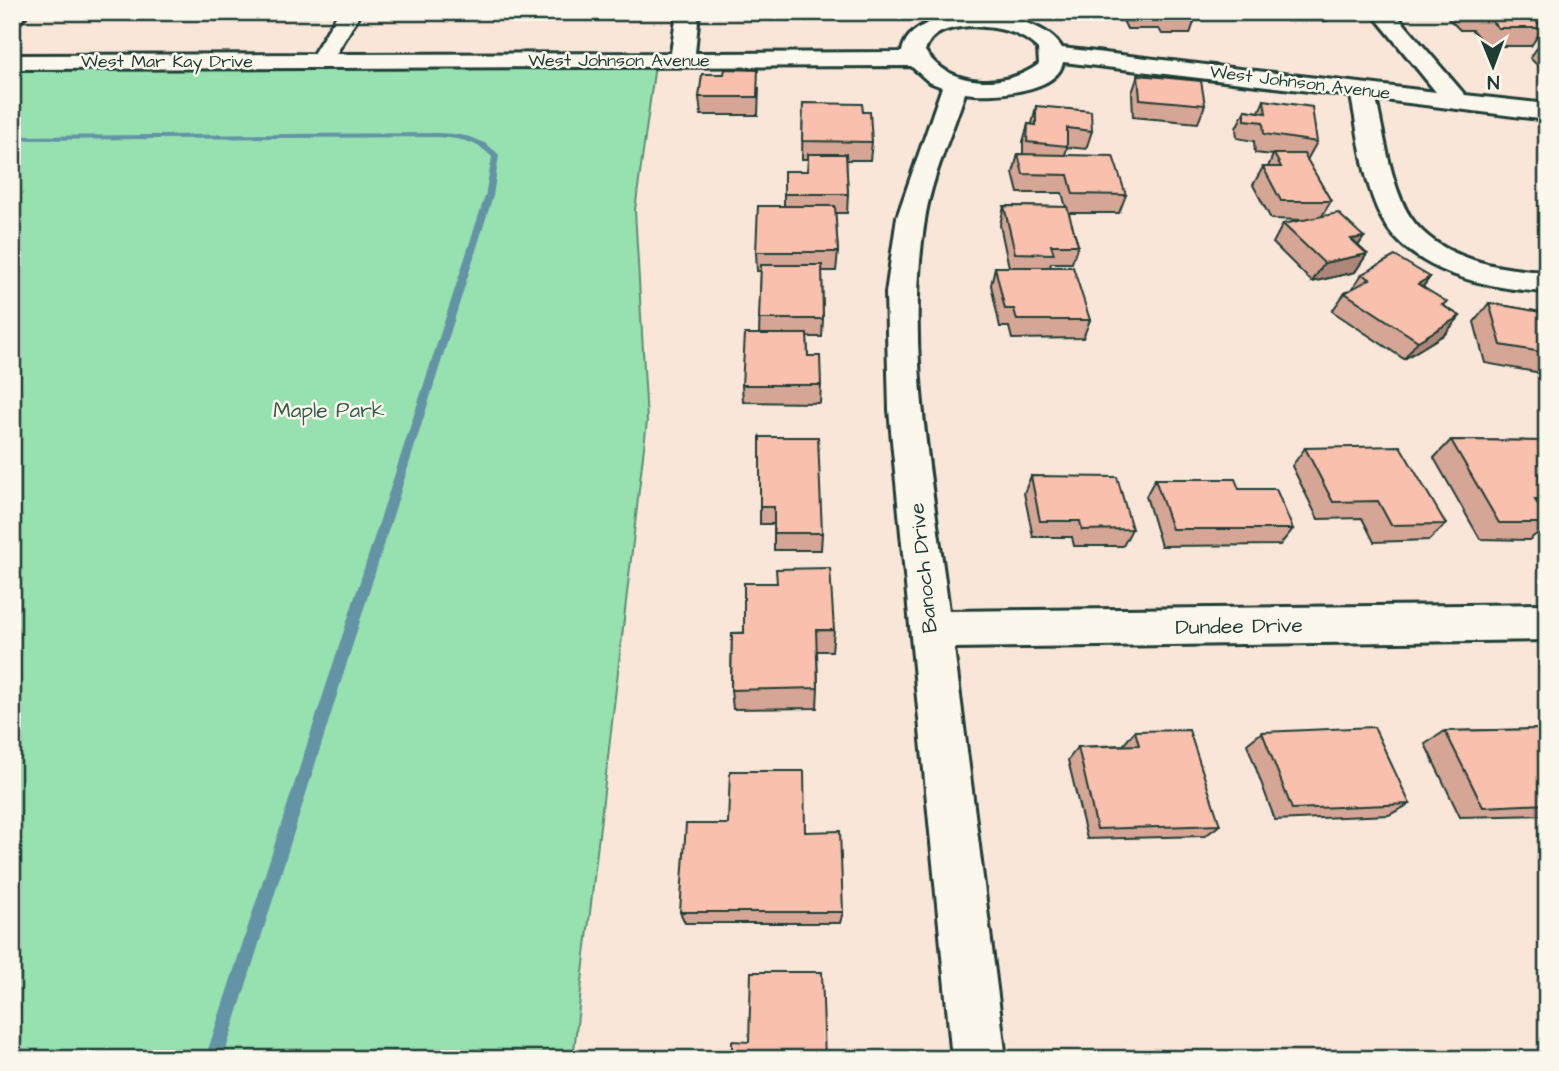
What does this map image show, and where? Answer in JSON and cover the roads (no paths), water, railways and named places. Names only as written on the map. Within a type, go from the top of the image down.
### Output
[{"type":"street","points":[[12,17],[18,12]]},
{"type":"street","points":[[321,60],[350,12]]},
{"type":"street","points":[[682,60],[688,12]]},
{"type":"street","points":[[1382,12],[1457,101]]},
{"type":"street","points":[[987,16],[1035,34],[1053,54],[1051,66],[1042,76],[1004,88],[956,83],[938,77],[916,59],[914,43],[928,29],[954,21],[987,16]]},
{"type":"street","name":"West Johnson Avenue","points":[[1053,54],[1547,112]]},
{"type":"street","name":"West Johnson Avenue","points":[[321,60],[916,59]]},
{"type":"street","name":"West Mar Kay Drive","points":[[12,62],[321,60]]},
{"type":"street","name":"Banoch Drive","points":[[956,83],[911,217],[901,293],[906,410],[979,1059]]},
{"type":"street","points":[[1362,90],[1391,208],[1404,231],[1463,267],[1522,282],[1547,282]]},
{"type":"street","name":"Dundee Drive","points":[[930,630],[1547,622]]},
{"type":"waterway","points":[[12,138],[439,135],[477,142],[496,157],[489,196],[214,1059]]},
{"type":"park label","name":"Maple Park","points":[[329,410]]}]
